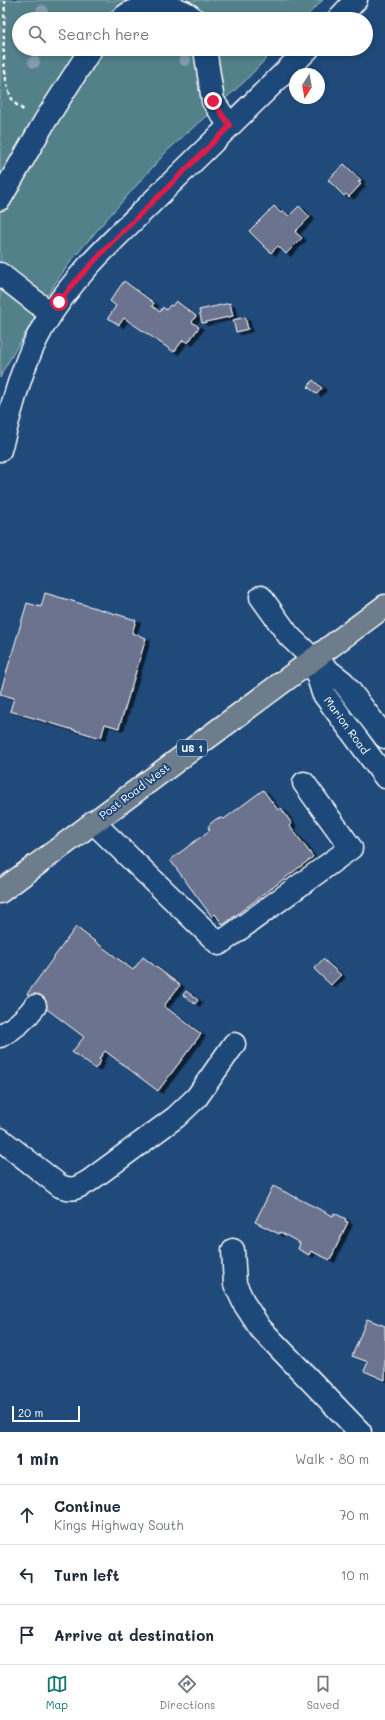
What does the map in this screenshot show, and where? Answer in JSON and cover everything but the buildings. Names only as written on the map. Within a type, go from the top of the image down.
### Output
[{"type":"main road","name":"Post Road West","points":[[0,892],[312,658],[385,606]]},
{"type":"street","points":[[345,12],[356,0]]},
{"type":"street","points":[[132,12],[155,6],[176,9],[181,12]]},
{"type":"street","points":[[0,199],[45,121],[87,56]]},
{"type":"street","points":[[206,56],[213,101],[230,126]]},
{"type":"street","points":[[0,450],[25,367],[50,314],[66,293],[112,242],[301,56]]},
{"type":"street","points":[[0,274],[50,314]]},
{"type":"street","points":[[261,597],[289,636],[312,658]]},
{"type":"street","name":"Marion Road","points":[[312,658],[343,682],[385,737]]},
{"type":"street","name":"Marion Road","points":[[312,658],[323,693],[385,777]]},
{"type":"street","points":[[93,822],[219,944],[351,848],[304,783]]},
{"type":"street","points":[[0,1036],[18,1025],[26,1018],[35,1006]]},
{"type":"street","points":[[0,1139],[60,1186],[69,1189],[79,1187],[90,1181],[176,1117],[197,1097],[234,1044]]},
{"type":"street","points":[[234,1250],[235,1284],[245,1306],[260,1328],[360,1432]]},
{"type":"path","points":[[5,0],[3,58],[5,86],[13,102],[28,113],[45,121]]},
{"type":"green space","points":[[0,0],[323,0],[310,12],[12,12],[12,56],[268,56],[244,82],[167,151],[71,261],[54,285],[0,378]]},
{"type":"route","points":[[59,302],[74,283],[112,242],[230,126],[219,112],[213,101]]}]
